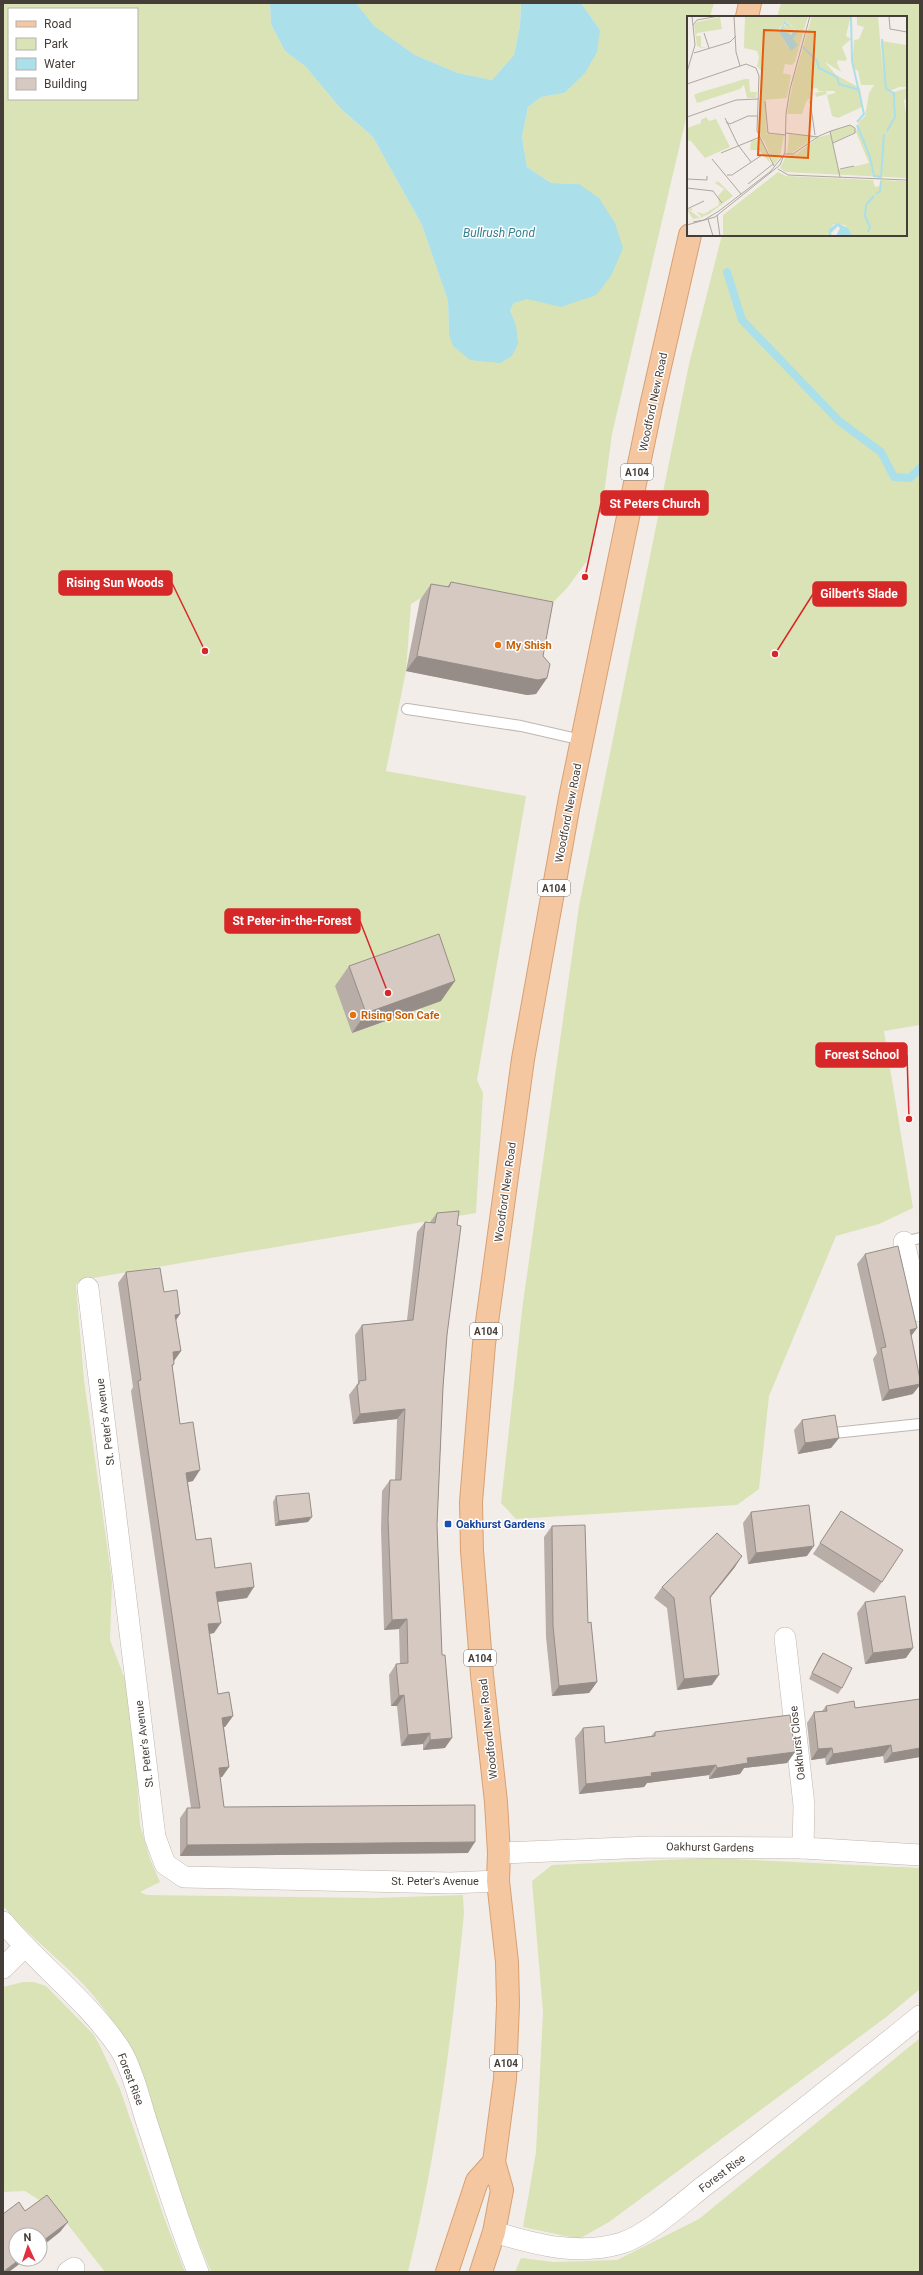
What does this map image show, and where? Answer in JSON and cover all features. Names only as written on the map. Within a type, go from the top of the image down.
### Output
[{"type":"main road","points":[[747,16],[750,3]]},
{"type":"main road","name":"Woodford New Road","points":[[482,2272],[494,2232],[502,2190],[494,2162],[505,2079],[507,2010],[507,1962],[498,1881],[499,1853],[472,1551],[471,1495],[484,1344],[523,1059],[582,740],[650,414],[690,236]]},
{"type":"main road","points":[[447,2272],[477,2181],[494,2162]]},
{"type":"street","points":[[912,1240],[920,1311]]},
{"type":"street","name":"St. Peter's Avenue","points":[[88,1288],[155,1837],[165,1864],[184,1877],[451,1883],[498,1881]]},
{"type":"street","name":"Oakhurst Close","points":[[785,1638],[804,1805],[803,1848]]},
{"type":"street","name":"Oakhurst Gardens","points":[[499,1853],[650,1847],[803,1848],[920,1854]]},
{"type":"street","name":"Forest Rise","points":[[3,1922],[24,1947],[81,2001],[120,2050],[136,2091],[186,2241],[198,2272]]},
{"type":"street","points":[[3,1968],[24,1947]]},
{"type":"street","name":"Forest Rise","points":[[494,2232],[555,2248],[590,2249],[623,2242],[649,2228],[772,2134],[920,2016]]},
{"type":"lane","points":[[407,709],[521,726],[582,740]]},
{"type":"lane","points":[[834,1433],[920,1424]]},
{"type":"green space","points":[[3,3],[270,3],[271,24],[285,51],[306,67],[341,109],[373,137],[422,225],[448,301],[449,334],[516,325],[510,310],[514,303],[527,298],[539,301],[579,184],[551,183],[527,167],[522,137],[528,107],[541,97],[564,93],[600,30],[581,3],[714,3],[710,16],[687,16],[687,114],[612,434],[604,494],[587,561],[567,588],[543,613],[431,592],[411,604],[406,671],[386,771],[526,796],[477,1080],[483,1093],[476,1213],[81,1280],[76,1285],[84,1380],[112,1581],[110,1640],[131,1695],[140,1825],[150,1859],[160,1882],[140,1892],[147,1895],[375,1898],[463,1895],[464,1914],[449,2049],[427,2184],[408,2272],[211,2272],[192,2225],[149,2106],[129,2055],[116,2028],[95,1997],[83,1983],[15,1920],[3,1906]]},
{"type":"green space","points":[[356,3],[521,3],[520,26],[514,55],[492,80],[458,73],[415,55],[373,26]]},
{"type":"green space","points":[[781,3],[920,3],[920,1025],[884,1031],[913,1208],[879,1224],[836,1236],[769,1396],[759,1489],[737,1505],[516,1519],[501,1503],[522,1310],[579,906],[689,364],[722,236],[907,236],[907,16],[777,16]]},
{"type":"green space","points":[[709,1858],[920,1868],[920,1989],[885,2018],[609,2222],[579,2239],[523,2227],[536,2152],[543,2012],[532,1881],[552,1865]]},
{"type":"green space","points":[[23,1982],[34,1982],[46,1986],[94,2035],[120,2089],[165,2220],[185,2272],[105,2272],[58,2212],[25,2191],[3,2192],[3,1987]]},
{"type":"green space","points":[[920,2038],[920,2272],[515,2272],[521,2258],[553,2262],[617,2260],[699,2219]]},
{"type":"water","name":"Bullrush Pond","points":[[270,3],[356,3],[374,26],[415,55],[458,73],[492,80],[514,55],[520,26],[521,3],[581,3],[600,30],[597,52],[585,73],[564,93],[541,97],[528,107],[522,137],[527,167],[551,183],[579,184],[599,198],[615,223],[623,248],[611,276],[596,295],[561,307],[527,299],[514,303],[510,310],[516,325],[518,344],[512,356],[500,363],[470,360],[453,346],[449,334],[448,301],[422,225],[373,137],[341,109],[306,67],[285,51],[271,24]]},
{"type":"building","name":"My Shish","points":[[451,582],[553,602],[543,656],[550,664],[547,678],[538,680],[417,656],[431,584],[449,587]]},
{"type":"building","points":[[439,934],[455,981],[366,1013],[349,966]]},
{"type":"building","points":[[459,1211],[457,1225],[461,1226],[447,1335],[443,1387],[437,1525],[442,1655],[445,1655],[452,1738],[430,1740],[430,1733],[408,1735],[404,1695],[399,1696],[396,1664],[408,1663],[407,1619],[392,1620],[388,1518],[390,1480],[401,1480],[405,1409],[360,1414],[357,1385],[359,1384],[359,1381],[366,1380],[362,1325],[413,1320],[425,1222],[435,1223],[437,1213]]},
{"type":"building","points":[[898,1246],[917,1328],[910,1330],[920,1384],[889,1390],[881,1348],[886,1347],[865,1254]]},
{"type":"building","points":[[160,1268],[164,1292],[177,1290],[180,1314],[175,1315],[181,1351],[173,1352],[174,1364],[172,1365],[180,1424],[193,1422],[200,1470],[186,1473],[196,1540],[211,1538],[215,1568],[251,1563],[254,1587],[216,1592],[221,1623],[208,1624],[218,1694],[229,1692],[233,1716],[222,1718],[229,1767],[219,1768],[224,1807],[475,1805],[475,1842],[187,1845],[187,1808],[200,1808],[138,1381],[141,1380],[126,1272]]},
{"type":"building","points":[[835,1415],[839,1438],[805,1443],[802,1420]]},
{"type":"building","points":[[309,1493],[312,1517],[279,1521],[276,1496]]},
{"type":"building","points":[[809,1505],[814,1546],[756,1553],[751,1512]]},
{"type":"building","points":[[841,1511],[903,1550],[882,1582],[820,1543]]},
{"type":"building","points":[[585,1525],[588,1623],[591,1622],[597,1682],[559,1686],[553,1626],[552,1526]]},
{"type":"building","points":[[717,1533],[742,1556],[710,1597],[719,1675],[684,1679],[674,1598],[662,1587]]},
{"type":"building","points":[[905,1596],[913,1648],[873,1653],[865,1602]]},
{"type":"building","points":[[823,1653],[852,1668],[842,1688],[812,1673]]},
{"type":"building","points":[[920,1699],[920,1748],[892,1753],[891,1745],[833,1754],[832,1748],[818,1749],[814,1712],[827,1711],[826,1706],[854,1701],[855,1708]]},
{"type":"building","points":[[790,1715],[795,1752],[747,1758],[748,1763],[717,1768],[716,1765],[651,1773],[652,1776],[586,1784],[583,1728],[604,1726],[605,1743],[655,1736],[655,1732]]},
{"type":"building","points":[[47,2195],[68,2222],[48,2237],[48,2227],[8,2227],[8,2267],[10,2267],[3,2272],[3,2214],[19,2202],[25,2211]]},
{"type":"waterway","points":[[727,272],[742,320],[839,421],[881,452],[894,477],[910,478],[920,468]]},
{"type":"place","name":"St Peters Church","points":[[585,577]]},
{"type":"place","name":"My Shish","points":[[498,645]]},
{"type":"place","name":"Rising Sun Woods","points":[[205,651]]},
{"type":"place","name":"Gilbert's Slade","points":[[775,654]]},
{"type":"place","name":"St Peter-in-the-Forest","points":[[388,993]]},
{"type":"place","name":"Rising Son Cafe","points":[[353,1015]]},
{"type":"place","name":"Forest School","points":[[909,1119]]},
{"type":"place","name":"Oakhurst Gardens","points":[[448,1524]]}]
